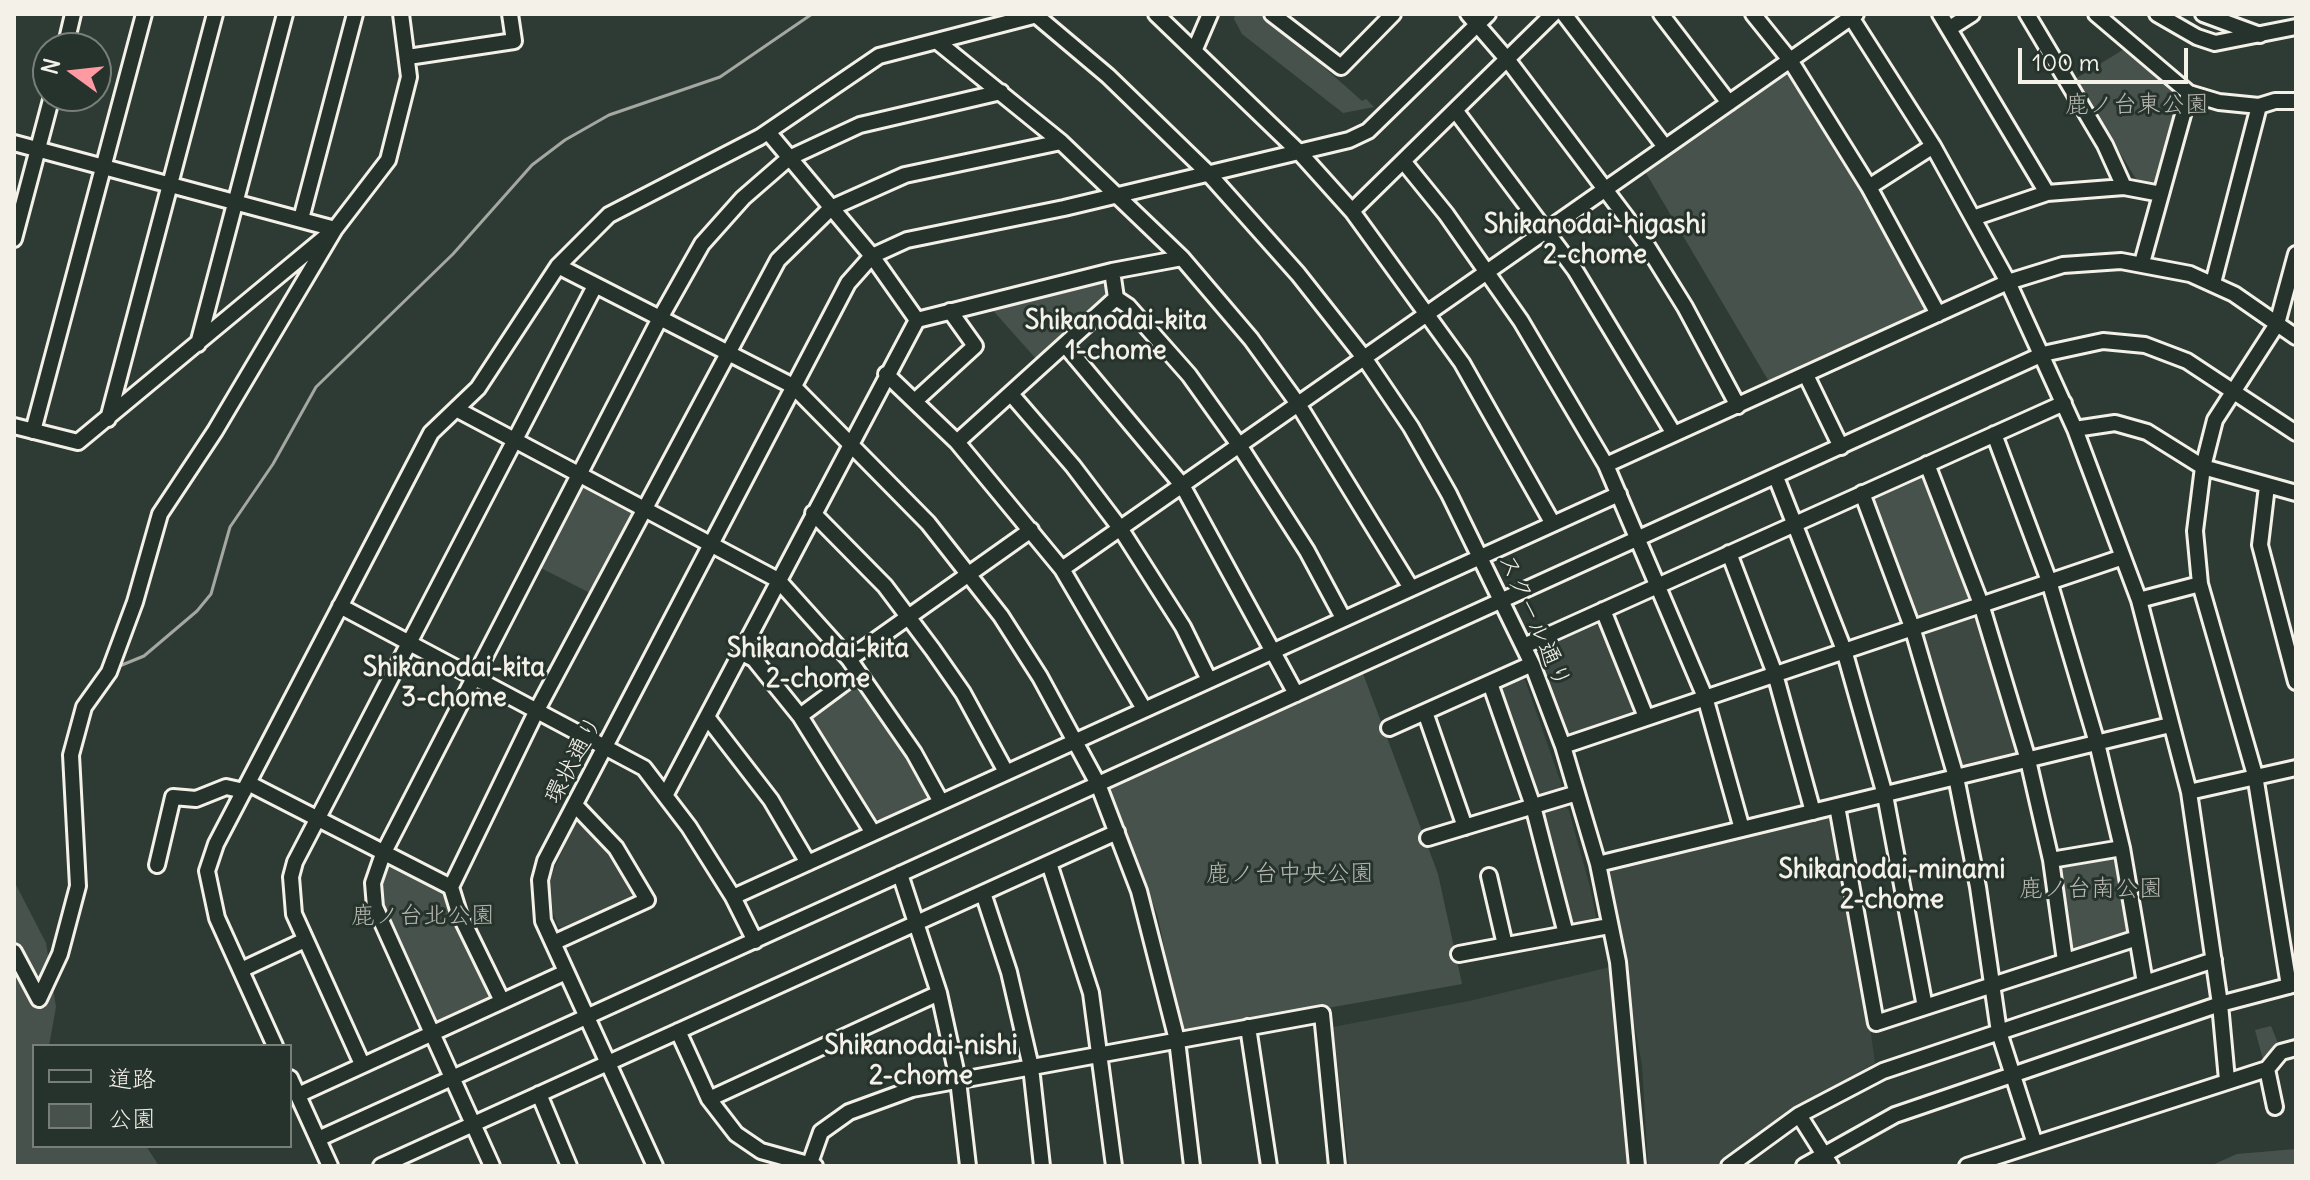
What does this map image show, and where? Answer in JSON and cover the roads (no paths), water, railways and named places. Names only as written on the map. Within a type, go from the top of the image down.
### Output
[{"type":"street","points":[[33,431],[144,14]]},
{"type":"street","points":[[108,419],[215,14]]},
{"type":"street","points":[[198,344],[285,14]]},
{"type":"street","points":[[301,219],[355,14]]},
{"type":"street","points":[[14,952],[39,999],[60,954],[78,886],[78,829],[71,755],[84,707],[109,672],[135,602],[160,514],[215,431],[335,229],[388,160],[409,77],[401,14]]},
{"type":"street","points":[[408,57],[514,41],[510,14]]},
{"type":"street","points":[[1156,14],[1299,152],[1352,211],[1428,312],[1496,420],[1553,524]]},
{"type":"street","points":[[1195,49],[1210,14]]},
{"type":"street","points":[[1272,14],[1341,67],[1382,17]]},
{"type":"street","points":[[1352,211],[1553,14]]},
{"type":"street","points":[[1564,14],[1665,147]]},
{"type":"street","points":[[1661,14],[1729,103]]},
{"type":"street","points":[[1753,14],[1790,60],[1869,187],[1938,314]]},
{"type":"street","points":[[1940,14],[2047,193]]},
{"type":"street","points":[[1950,28],[1972,14]]},
{"type":"street","points":[[2027,14],[2097,131],[2124,187]]},
{"type":"street","points":[[2096,14],[2189,93],[2219,102],[2259,106],[2275,101],[2296,101]]},
{"type":"street","points":[[2157,14],[2197,37],[2215,43],[2296,27]]},
{"type":"street","points":[[2203,14],[2260,35]]},
{"type":"street","points":[[1062,569],[1852,15],[1933,146],[2008,282],[2075,429],[2139,600],[2189,792],[2220,1004],[2227,1080]]},
{"type":"street","points":[[274,1044],[210,898],[207,871],[216,844],[431,433],[478,388],[558,266],[609,215],[768,132],[879,56],[1040,16]]},
{"type":"street","name":"スクール通り","points":[[1040,16],[1108,76],[1208,173],[1298,274],[1365,359],[1411,427],[1481,557],[1532,664],[1563,746],[1598,864],[1618,962],[1637,1166]]},
{"type":"street","points":[[872,256],[907,240],[1120,195],[1299,152],[1368,131],[1478,17],[1607,188],[1685,307],[1738,406]]},
{"type":"street","points":[[939,43],[1061,142],[1120,195],[1182,258],[1251,339],[1298,404],[1411,588]]},
{"type":"street","points":[[492,1166],[375,907],[373,883],[383,854],[659,320],[702,244],[743,198],[789,158],[860,125],[1001,92]]},
{"type":"street","points":[[2142,263],[2189,93]]},
{"type":"street","points":[[2213,283],[2259,106]]},
{"type":"street","points":[[1455,110],[1547,230],[1612,327],[1674,434]]},
{"type":"street","points":[[14,239],[48,112]]},
{"type":"street","points":[[768,132],[872,256],[917,320]]},
{"type":"street","points":[[501,999],[459,913],[451,887],[537,710],[778,260],[831,208],[905,175],[1061,142]]},
{"type":"street","points":[[14,143],[335,229]]},
{"type":"street","points":[[1869,187],[1933,146]]},
{"type":"street","points":[[1403,161],[1488,272],[1559,381],[1606,465],[1705,697],[1742,829]]},
{"type":"street","points":[[1973,218],[2047,193],[2124,187],[2161,194]]},
{"type":"street","points":[[14,426],[78,442],[335,229]]},
{"type":"street","points":[[1804,1166],[1827,1160],[1895,1115],[2220,1004],[2293,984],[2255,775],[2200,584],[2195,531],[2203,467],[2215,420],[2277,324],[2296,254]]},
{"type":"street","name":"環状通り","points":[[655,1166],[543,921],[540,880],[545,861],[793,386],[848,283],[872,256]]},
{"type":"street","points":[[666,794],[917,320],[1112,271],[1182,258]]},
{"type":"street","points":[[1606,465],[2008,282],[2063,265],[2097,261],[2142,263],[2213,283],[2296,337]]},
{"type":"street","points":[[558,266],[726,355],[793,386],[889,479],[970,573],[1040,677],[1098,784],[1117,832],[1139,891],[1177,1040],[1192,1166]]},
{"type":"street","points":[[1112,271],[1116,298],[1128,306],[1189,375],[1239,445],[1299,538],[1343,618]]},
{"type":"street","points":[[362,1064],[294,914],[291,877],[316,818],[595,286]]},
{"type":"street","points":[[957,442],[1116,298]]},
{"type":"street","points":[[916,400],[975,346],[950,311]]},
{"type":"street","points":[[318,1139],[2043,354],[2093,342],[2145,345],[2187,361],[2296,433]]},
{"type":"street","points":[[1065,345],[1182,485],[1275,650],[1296,694]]},
{"type":"street","points":[[886,374],[957,442],[1062,569],[1144,709]]},
{"type":"street","points":[[1806,375],[1841,447]]},
{"type":"street","points":[[1011,394],[1120,528],[1183,627],[1209,680]]},
{"type":"street","points":[[1524,646],[2064,403]]},
{"type":"street","points":[[456,409],[778,580],[849,659],[914,753],[941,802]]},
{"type":"street","points":[[2075,429],[2115,423],[2137,429],[2203,467],[2296,493]]},
{"type":"street","points":[[1994,434],[2049,581],[2097,743],[2122,848],[2145,983]]},
{"type":"street","points":[[1927,464],[1981,604],[2028,760],[2051,860],[2065,961]]},
{"type":"street","points":[[1776,477],[1844,650],[1885,795],[1925,1007]]},
{"type":"street","points":[[2267,486],[2260,545],[2296,682]]},
{"type":"street","points":[[1862,493],[1912,627],[1956,777],[1994,984],[1999,1032],[2035,1144]]},
{"type":"street","points":[[733,897],[1619,494]]},
{"type":"street","points":[[813,513],[847,543],[909,617],[963,693],[1006,772]]},
{"type":"street","points":[[849,659],[1031,530]]},
{"type":"street","points":[[1729,553],[1775,674],[1813,812]]},
{"type":"street","points":[[1563,746],[2123,557]]},
{"type":"street","points":[[2139,600],[2200,584]]},
{"type":"street","points":[[340,606],[644,768],[666,794],[733,897],[755,941]]},
{"type":"street","points":[[1603,610],[1646,717]]},
{"type":"street","points":[[740,652],[754,659],[800,716],[873,833]]},
{"type":"street","points":[[1389,728],[1532,664]]},
{"type":"street","points":[[800,716],[858,673]]},
{"type":"street","points":[[1490,683],[1533,806],[1566,934]]},
{"type":"street","points":[[1425,712],[1465,827]]},
{"type":"street","points":[[707,717],[764,790],[808,863]]},
{"type":"street","points":[[1598,864],[2170,725]]},
{"type":"street","points":[[2189,792],[2296,768]]},
{"type":"street","points":[[157,865],[173,797],[196,799],[226,787],[246,787],[316,818],[451,887]]},
{"type":"street","points":[[1428,838],[1577,793]]},
{"type":"street","points":[[553,943],[647,900],[616,848],[575,805]]},
{"type":"street","points":[[1837,806],[1876,1023],[2137,938]]},
{"type":"street","points":[[381,1166],[407,1161],[473,1124],[1117,832]]},
{"type":"street","points":[[2051,860],[2122,848]]},
{"type":"street","points":[[1049,863],[1091,993],[1114,1166]]},
{"type":"street","points":[[900,874],[939,993],[958,1080],[968,1166]]},
{"type":"street","points":[[1489,876],[1505,945]]},
{"type":"street","points":[[983,893],[1009,972],[1031,1067],[1042,1166]]},
{"type":"street","points":[[1459,954],[1609,926]]},
{"type":"street","points":[[241,970],[305,940]]},
{"type":"street","points":[[1729,1166],[1799,1115],[1883,1071],[2214,960]]},
{"type":"street","points":[[298,1095],[501,999],[566,972]]},
{"type":"street","points":[[709,1099],[939,993]]},
{"type":"street","points":[[678,1031],[709,1099],[736,1134],[761,1151],[811,1165],[821,1132],[849,1112],[912,1089],[1322,1014],[1337,1166]]},
{"type":"street","points":[[1248,1027],[1269,1166]]},
{"type":"street","points":[[1967,1166],[2267,1069],[2281,1052],[2296,1048]]},
{"type":"street","points":[[2267,1069],[2275,1107]]},
{"type":"street","points":[[292,1082],[330,1166]]},
{"type":"street","points":[[539,1094],[569,1166]]},
{"type":"street","points":[[1799,1115],[1827,1160]]},
{"type":"waterway","points":[[117,667],[144,656],[197,611],[211,594],[230,527],[273,464],[316,387],[453,254],[532,165],[565,140],[609,115],[720,77],[812,14]]},
{"type":"waterway","points":[[83,694],[89,688]]},
{"type":"district","name":"Shikanodai-higashi 2-chome","points":[[1595,241]]},
{"type":"district","name":"Shikanodai-kita 1-chome","points":[[1116,337]]},
{"type":"district","name":"Shikanodai-kita 2-chome","points":[[818,665]]},
{"type":"district","name":"Shikanodai-kita 3-chome","points":[[454,684]]},
{"type":"district","name":"Shikanodai-minami 2-chome","points":[[1892,886]]},
{"type":"district","name":"Shikanodai-nishi 2-chome","points":[[921,1062]]},
{"type":"park label","name":"鹿ノ台東公園","points":[[2137,105]]},
{"type":"park label","name":"鹿ノ台中央公園","points":[[1290,874]]},
{"type":"park label","name":"鹿ノ台南公園","points":[[2091,889]]},
{"type":"park label","name":"鹿ノ台北公園","points":[[423,916]]}]
